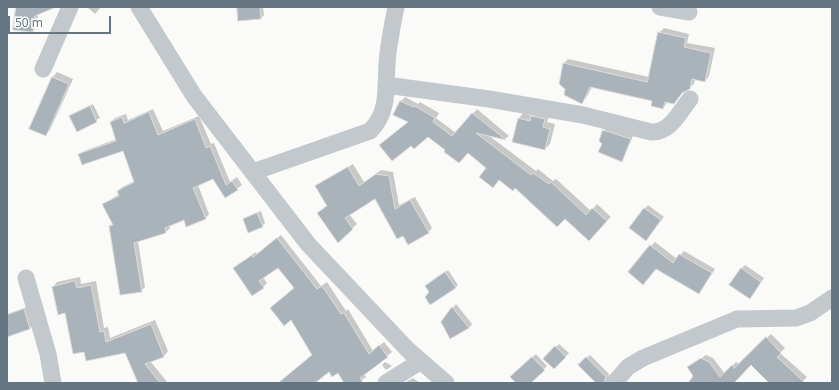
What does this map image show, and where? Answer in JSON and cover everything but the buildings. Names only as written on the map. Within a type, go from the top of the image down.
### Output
[{"type":"street","points":[[43,69],[70,7]]},
{"type":"street","points":[[139,7],[194,96],[308,244],[408,350],[446,383]]},
{"type":"street","points":[[253,172],[370,131],[381,118],[386,100],[387,54],[396,7]]},
{"type":"street","points":[[660,7],[689,12]]},
{"type":"street","points":[[386,85],[489,99],[583,115],[657,132],[667,128],[690,99]]},
{"type":"street","points":[[26,278],[48,354],[53,383]]},
{"type":"street","points":[[614,383],[628,367],[643,358],[737,319],[796,318],[810,313],[832,298]]},
{"type":"street","points":[[386,383],[421,361]]}]
